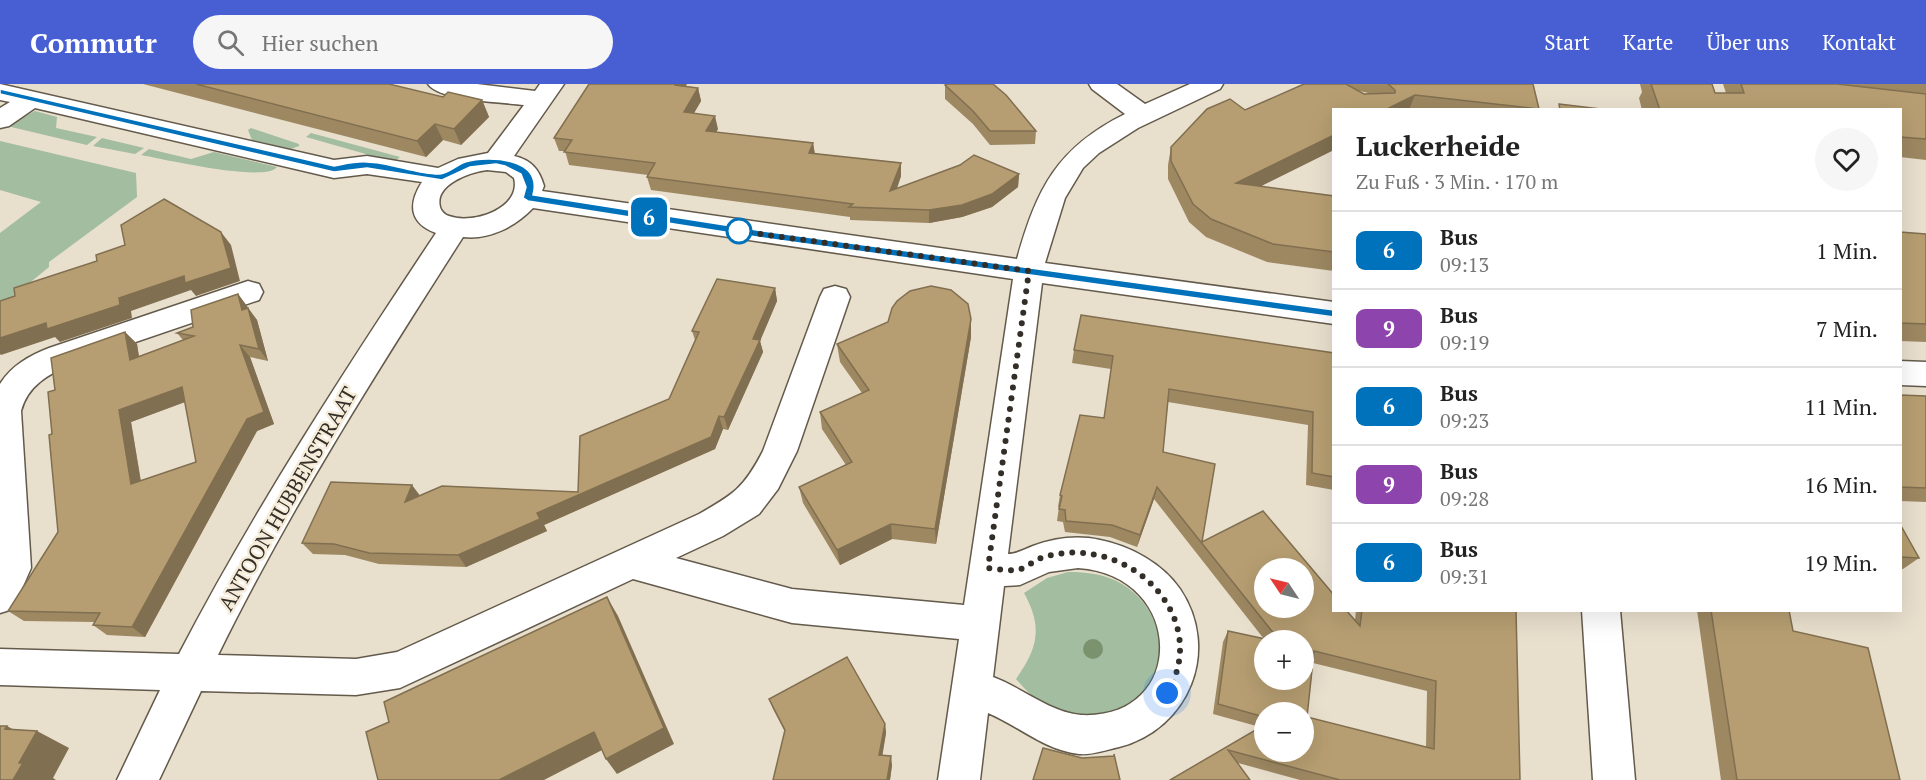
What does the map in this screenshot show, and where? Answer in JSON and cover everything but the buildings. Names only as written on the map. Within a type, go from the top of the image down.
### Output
[{"type":"street","points":[[440,84],[455,89],[547,91]]},
{"type":"street","points":[[1101,84],[1145,116]]},
{"type":"street","points":[[959,780],[1029,271],[1051,201],[1060,180],[1077,158],[1100,140],[1211,84]]},
{"type":"street","points":[[496,161],[547,91]]},
{"type":"street","points":[[0,92],[334,169],[350,182],[434,188]]},
{"type":"street","points":[[0,120],[30,100]]},
{"type":"street","points":[[496,161],[508,163],[525,172],[531,187],[528,198],[518,209],[503,219],[471,229],[454,228],[440,224],[431,218],[426,210],[434,188],[468,165],[496,161]]},
{"type":"street","points":[[528,198],[763,234],[1332,314]]},
{"type":"street","name":"ANTOON HUBBENSTRAAT","points":[[138,780],[165,720],[267,528],[366,363],[454,228]]},
{"type":"street","points":[[0,597],[13,568],[5,411],[8,397],[18,382],[37,367],[60,356],[248,292]]},
{"type":"street","points":[[0,667],[356,677],[400,670],[711,525],[747,504],[766,479],[780,451],[835,297]]},
{"type":"street","points":[[1902,373],[1926,375]]},
{"type":"street","points":[[971,693],[996,697],[1039,723],[1065,731],[1100,733],[1118,730],[1141,719],[1161,704],[1173,683],[1180,661],[1180,637],[1168,605],[1159,591],[1139,573],[1117,561],[1091,554],[1065,553],[1040,558],[1018,570],[988,568]]},
{"type":"street","points":[[630,562],[792,606],[981,624]]},
{"type":"street","points":[[1601,612],[1614,780]]},
{"type":"green space","points":[[35,111],[57,117],[56,128],[97,137],[87,145],[7,126]]},
{"type":"green space","points":[[251,128],[299,144],[299,146],[291,149],[252,140],[248,130]]},
{"type":"green space","points":[[311,133],[400,157],[394,162],[306,137]]},
{"type":"green space","points":[[102,138],[144,148],[135,154],[93,146]]},
{"type":"green space","points":[[0,141],[136,173],[137,197],[49,262],[49,267],[0,307],[0,233],[41,202],[0,190]]},
{"type":"green space","points":[[149,149],[191,159],[214,152],[277,167],[269,171],[235,171],[141,155]]},
{"type":"green space","points":[[1068,572],[1096,574],[1122,584],[1138,596],[1150,612],[1157,629],[1160,648],[1159,666],[1152,683],[1140,698],[1122,710],[1082,715],[1060,712],[1041,703],[1016,679],[1033,647],[1036,627],[1024,593],[1047,578]]},
{"type":"bus line","name":"6","points":[[0,92],[334,169],[367,165],[442,177],[468,165],[496,161],[508,163],[525,172],[529,177],[531,187],[528,198],[763,234],[1332,313]]},
{"type":"route","points":[[739,231],[1029,271],[988,568],[1018,570],[1040,558],[1065,553],[1091,554],[1117,561],[1139,573],[1159,591],[1173,613],[1180,637],[1180,661],[1167,693]]}]
